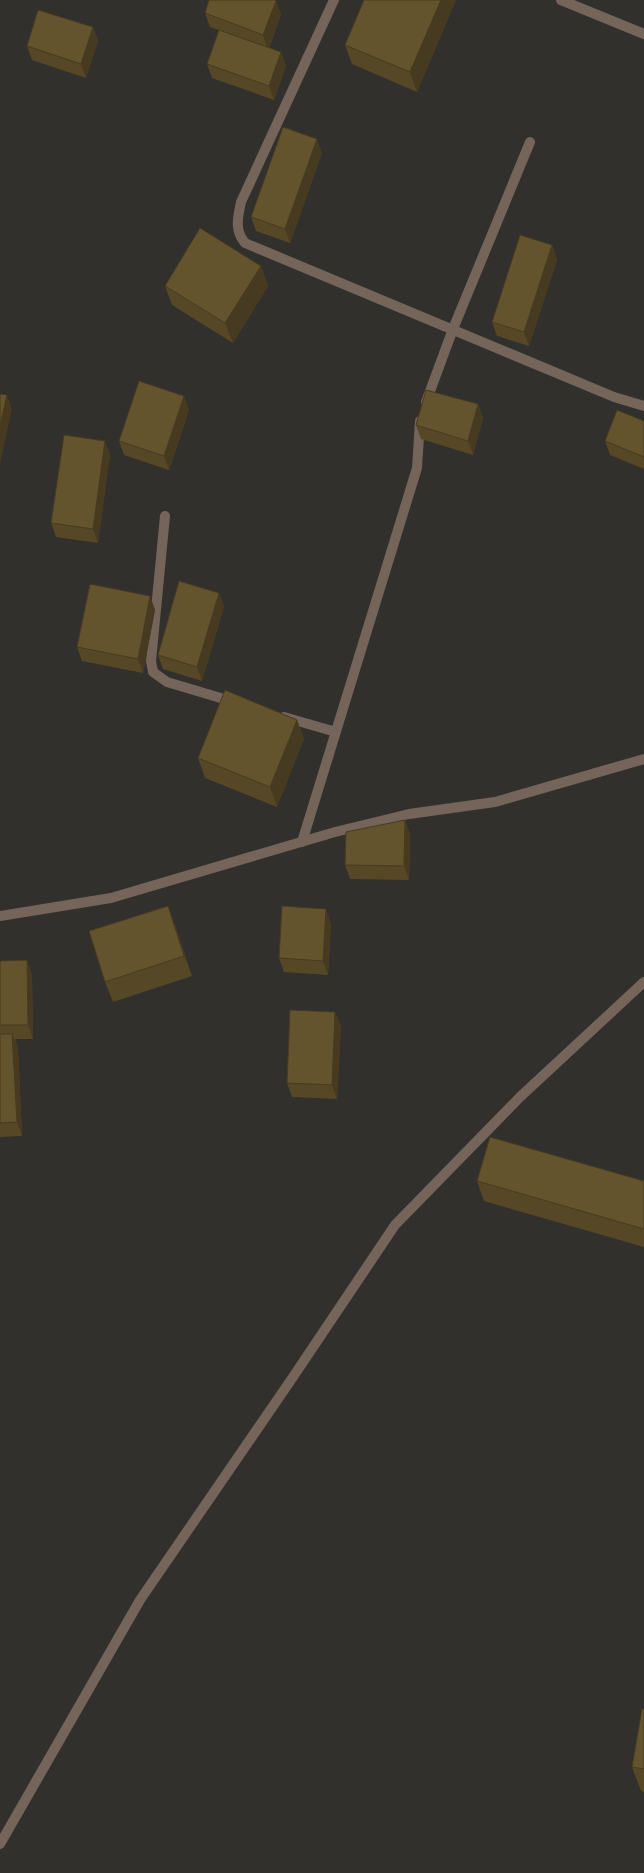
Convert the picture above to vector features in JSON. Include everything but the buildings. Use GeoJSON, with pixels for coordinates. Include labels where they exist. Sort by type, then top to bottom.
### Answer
{"type":"FeatureCollection","features":[{"type":"Feature","properties":{"kind":"street"},"geometry":{"type":"LineString","coordinates":[[334,0],[241,202],[237,221],[237,230],[240,237],[245,243],[614,396],[644,406]]}},
{"type":"Feature","properties":{"kind":"street"},"geometry":{"type":"LineString","coordinates":[[561,0],[644,34]]}},
{"type":"Feature","properties":{"kind":"street"},"geometry":{"type":"LineString","coordinates":[[302,842],[417,468],[421,416],[453,329],[530,142]]}},
{"type":"Feature","properties":{"kind":"street"},"geometry":{"type":"LineString","coordinates":[[165,516],[151,661],[153,672],[167,682],[240,704]]}},
{"type":"Feature","properties":{"kind":"street"},"geometry":{"type":"LineString","coordinates":[[277,715],[336,732]]}},
{"type":"Feature","properties":{"kind":"street"},"geometry":{"type":"LineString","coordinates":[[0,916],[111,898],[302,842],[409,814],[494,802],[644,758]]}},
{"type":"Feature","properties":{"kind":"street"},"geometry":{"type":"LineString","coordinates":[[0,1844],[140,1600],[395,1225],[520,1098],[644,982]]}}]}
